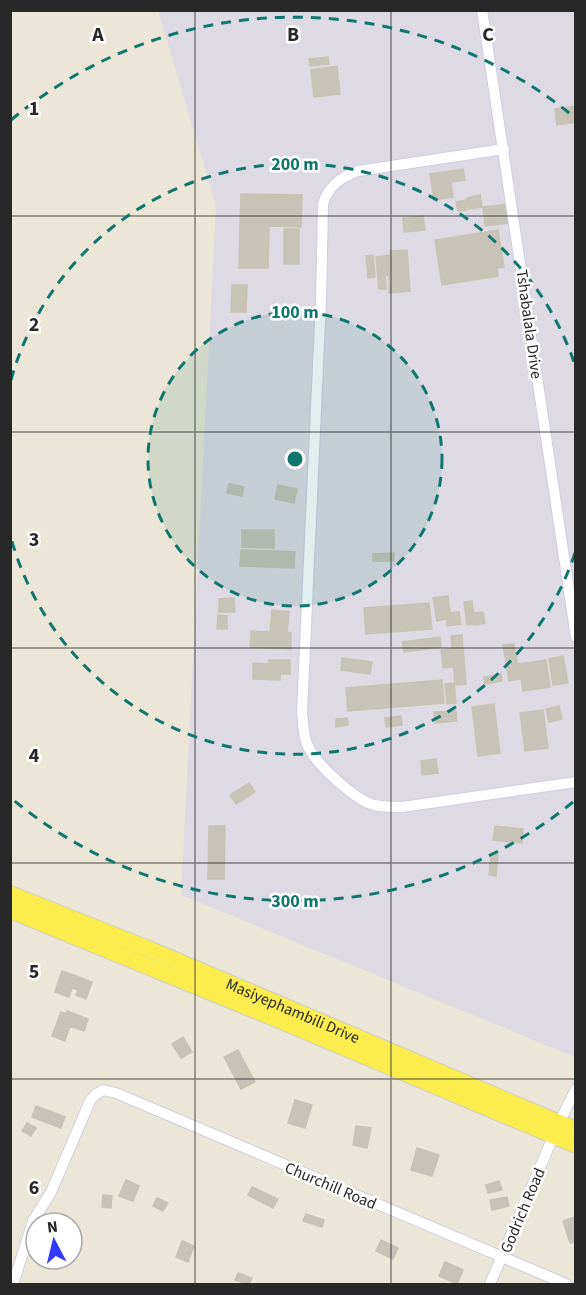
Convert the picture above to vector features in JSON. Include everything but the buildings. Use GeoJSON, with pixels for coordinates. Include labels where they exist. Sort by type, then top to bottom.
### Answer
{"type":"FeatureCollection","features":[{"type":"Feature","properties":{"kind":"main road","name":"Masiyephambili Drive"},"geometry":{"type":"LineString","coordinates":[[10,894],[151,950],[556,1130],[576,1145]]}},
{"type":"Feature","properties":{"kind":"main road","name":"Masiyephambili Drive"},"geometry":{"type":"LineString","coordinates":[[10,910],[556,1130],[576,1130]]}},
{"type":"Feature","properties":{"kind":"street","name":"Tshabalala Drive"},"geometry":{"type":"LineString","coordinates":[[482,10],[576,637]]}},
{"type":"Feature","properties":{"kind":"street"},"geometry":{"type":"LineString","coordinates":[[504,149],[358,171],[336,182],[326,195],[323,204],[303,723],[307,745],[314,757],[358,798],[374,805],[402,807],[576,782]]}},
{"type":"Feature","properties":{"kind":"street"},"geometry":{"type":"LineString","coordinates":[[556,1130],[576,1089]]}},
{"type":"Feature","properties":{"kind":"street","name":"Churchill Road"},"geometry":{"type":"LineString","coordinates":[[16,1282],[33,1221],[51,1192],[90,1101],[103,1090],[116,1093],[566,1284]]}},
{"type":"Feature","properties":{"kind":"street","name":"Godrich Road"},"geometry":{"type":"LineString","coordinates":[[490,1284],[556,1130]]}},
{"type":"Feature","properties":{"kind":"shaded area"},"geometry":{"type":"Polygon","coordinates":[[[158,11],[575,11],[575,1057],[181,895],[216,206],[158,11]]]}}]}
